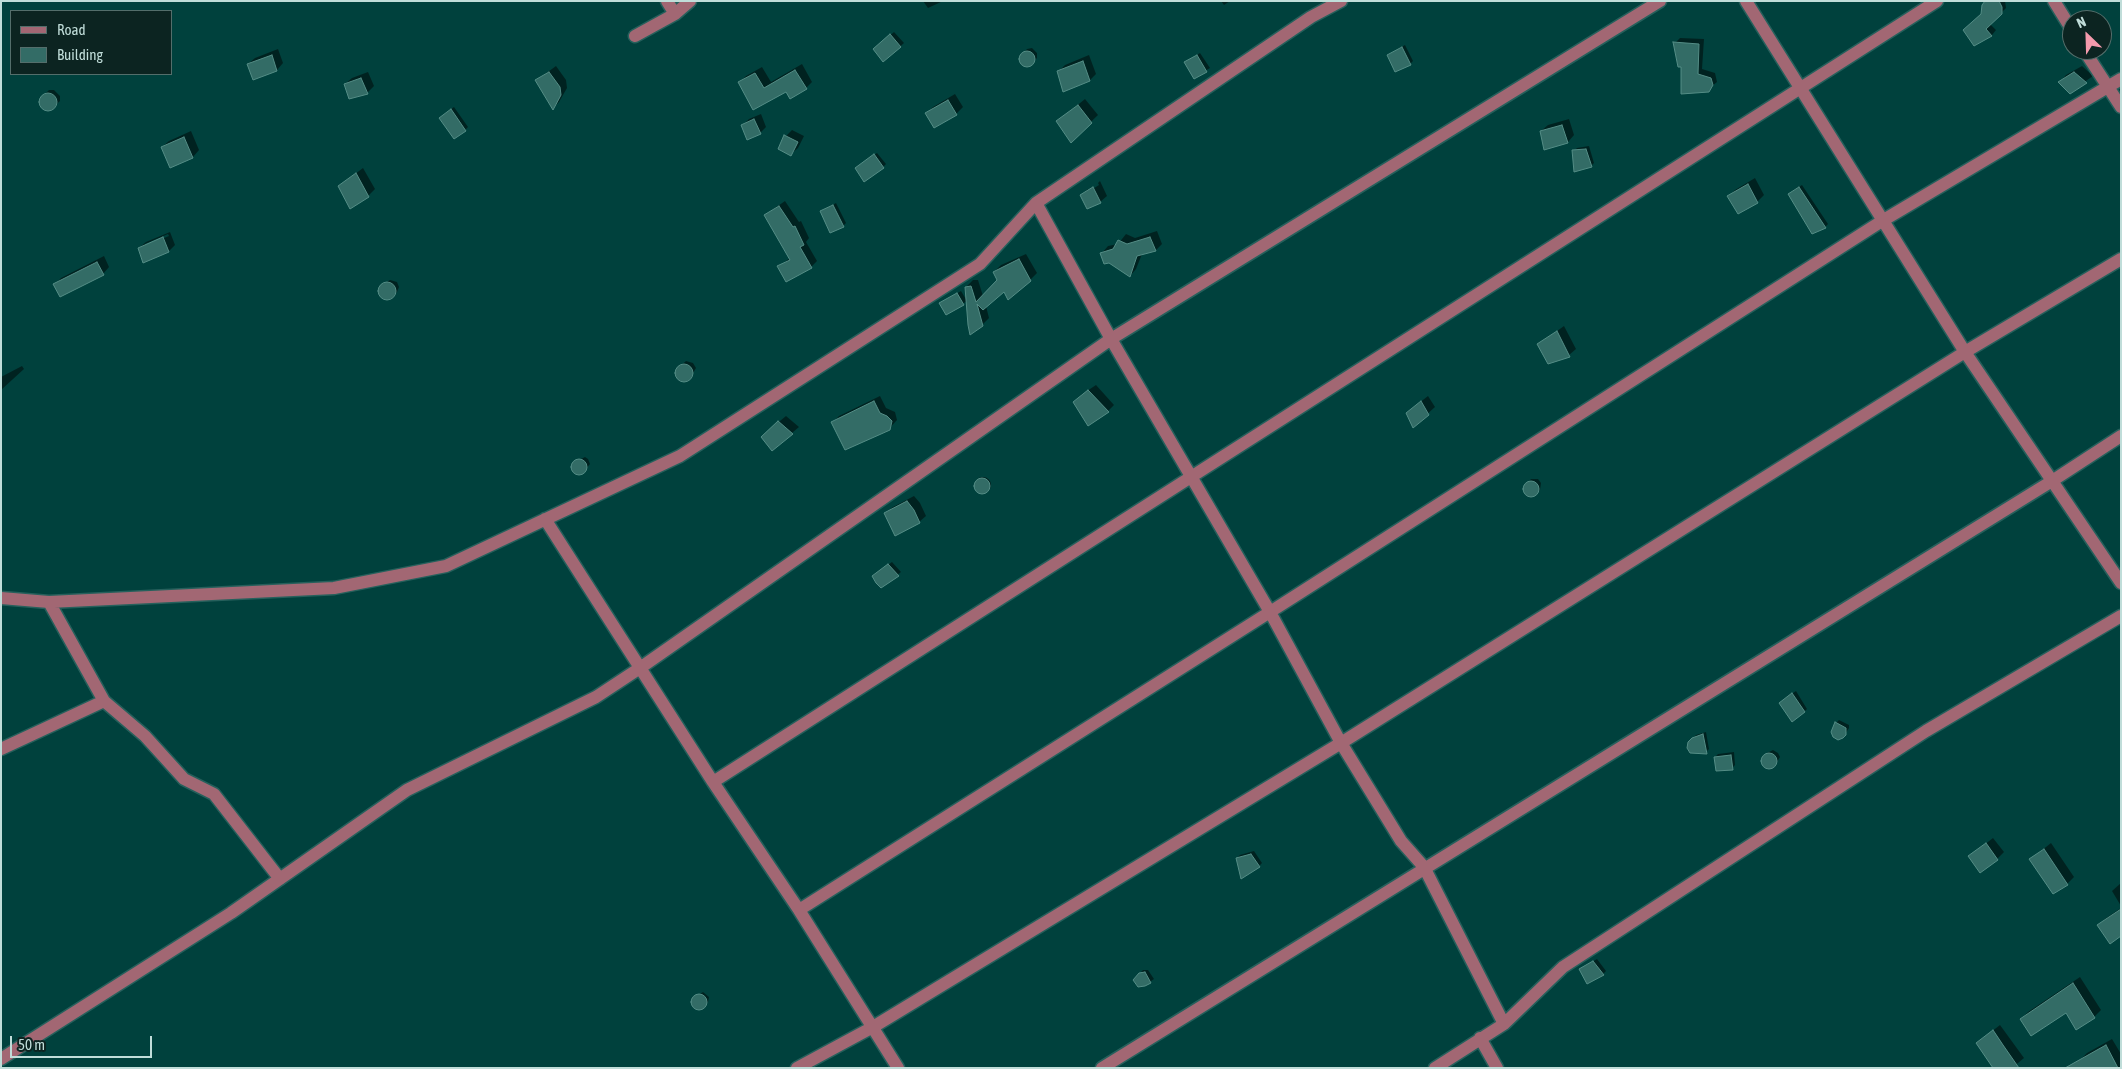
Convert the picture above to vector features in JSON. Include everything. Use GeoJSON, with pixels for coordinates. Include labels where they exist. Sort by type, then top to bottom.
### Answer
{"type":"FeatureCollection","features":[{"type":"Feature","properties":{"kind":"street"},"geometry":{"type":"LineString","coordinates":[[667,1],[675,14]]}},
{"type":"Feature","properties":{"kind":"street"},"geometry":{"type":"LineString","coordinates":[[635,36],[675,14],[690,1]]}},
{"type":"Feature","properties":{"kind":"street"},"geometry":{"type":"LineString","coordinates":[[1,598],[49,602],[334,588],[446,566],[680,456],[980,264],[1036,203],[1311,17],[1341,1]]}},
{"type":"Feature","properties":{"kind":"street"},"geometry":{"type":"LineString","coordinates":[[1,1059],[231,912],[407,790],[596,697],[1111,339],[1660,1]]}},
{"type":"Feature","properties":{"kind":"street"},"geometry":{"type":"LineString","coordinates":[[1746,1],[1965,352],[2121,583]]}},
{"type":"Feature","properties":{"kind":"street"},"geometry":{"type":"LineString","coordinates":[[713,782],[1801,90],[1937,1]]}},
{"type":"Feature","properties":{"kind":"street"},"geometry":{"type":"LineString","coordinates":[[2054,1],[2062,14]]}},
{"type":"Feature","properties":{"kind":"street"},"geometry":{"type":"LineString","coordinates":[[2090,60],[2121,107]]}},
{"type":"Feature","properties":{"kind":"street"},"geometry":{"type":"LineString","coordinates":[[799,910],[1270,612],[1882,220],[2121,79]]}},
{"type":"Feature","properties":{"kind":"street"},"geometry":{"type":"LineString","coordinates":[[1036,203],[1111,339],[1270,612],[1341,743],[1401,841],[1424,867],[1504,1024]]}},
{"type":"Feature","properties":{"kind":"street"},"geometry":{"type":"LineString","coordinates":[[797,1068],[873,1027],[1341,743],[1965,352],[2121,259]]}},
{"type":"Feature","properties":{"kind":"street"},"geometry":{"type":"LineString","coordinates":[[1102,1068],[1424,867],[2052,481],[2121,436]]}},
{"type":"Feature","properties":{"kind":"street"},"geometry":{"type":"LineString","coordinates":[[545,520],[713,782],[799,910],[898,1068]]}},
{"type":"Feature","properties":{"kind":"street"},"geometry":{"type":"LineString","coordinates":[[49,602],[104,701],[145,736],[184,779],[214,794],[280,879]]}},
{"type":"Feature","properties":{"kind":"street"},"geometry":{"type":"LineString","coordinates":[[1436,1068],[1504,1024],[1563,968],[1926,731],[2121,616]]}},
{"type":"Feature","properties":{"kind":"street"},"geometry":{"type":"LineString","coordinates":[[1,749],[104,701]]}},
{"type":"Feature","properties":{"kind":"street"},"geometry":{"type":"LineString","coordinates":[[1480,1038],[1498,1068]]}},
{"type":"Feature","properties":{"kind":"building"},"geometry":{"type":"Polygon","coordinates":[[[1985,1],[1999,1],[2002,7],[2002,14],[1986,29],[1992,36],[1974,46],[1963,30],[1981,14],[1982,5],[1985,1]]]}},
{"type":"Feature","properties":{"kind":"building"},"geometry":{"type":"Polygon","coordinates":[[[890,34],[901,47],[883,62],[873,49],[890,34]]]}},
{"type":"Feature","properties":{"kind":"building"},"geometry":{"type":"Polygon","coordinates":[[[1673,42],[1699,44],[1698,74],[1711,78],[1713,85],[1709,92],[1681,94],[1681,67],[1678,67],[1673,42]]]}},
{"type":"Feature","properties":{"kind":"building"},"geometry":{"type":"Polygon","coordinates":[[[1402,47],[1411,65],[1395,72],[1387,55],[1402,47]]]}},
{"type":"Feature","properties":{"kind":"building"},"geometry":{"type":"Polygon","coordinates":[[[1024,51],[1030,51],[1035,56],[1033,65],[1024,67],[1019,62],[1019,56],[1024,51]]]}},
{"type":"Feature","properties":{"kind":"building"},"geometry":{"type":"Polygon","coordinates":[[[272,55],[277,71],[253,80],[247,64],[272,55]]]}},
{"type":"Feature","properties":{"kind":"building"},"geometry":{"type":"Polygon","coordinates":[[[1197,55],[1207,72],[1194,79],[1184,62],[1197,55]]]}},
{"type":"Feature","properties":{"kind":"building"},"geometry":{"type":"Polygon","coordinates":[[[1083,61],[1090,81],[1063,92],[1057,71],[1083,61]]]}},
{"type":"Feature","properties":{"kind":"building"},"geometry":{"type":"Polygon","coordinates":[[[795,70],[807,89],[790,99],[786,92],[753,110],[738,82],[755,73],[764,88],[795,70]]]}},
{"type":"Feature","properties":{"kind":"building"},"geometry":{"type":"Polygon","coordinates":[[[549,72],[560,87],[561,95],[553,110],[535,80],[549,72]]]}},
{"type":"Feature","properties":{"kind":"building"},"geometry":{"type":"Polygon","coordinates":[[[2074,72],[2087,83],[2070,94],[2058,82],[2074,72]]]}},
{"type":"Feature","properties":{"kind":"building"},"geometry":{"type":"Polygon","coordinates":[[[361,78],[368,94],[349,99],[344,84],[361,78]]]}},
{"type":"Feature","properties":{"kind":"building"},"geometry":{"type":"Polygon","coordinates":[[[44,93],[52,93],[57,98],[55,109],[44,111],[39,106],[39,98],[44,93]]]}},
{"type":"Feature","properties":{"kind":"building"},"geometry":{"type":"Polygon","coordinates":[[[948,100],[957,115],[934,128],[925,113],[948,100]]]}},
{"type":"Feature","properties":{"kind":"building"},"geometry":{"type":"Polygon","coordinates":[[[1078,105],[1092,123],[1071,143],[1056,121],[1078,105]]]}},
{"type":"Feature","properties":{"kind":"building"},"geometry":{"type":"Polygon","coordinates":[[[451,109],[466,131],[454,139],[439,118],[451,109]]]}},
{"type":"Feature","properties":{"kind":"building"},"geometry":{"type":"Polygon","coordinates":[[[754,119],[761,134],[747,140],[741,125],[754,119]]]}},
{"type":"Feature","properties":{"kind":"building"},"geometry":{"type":"Polygon","coordinates":[[[1562,125],[1568,143],[1544,150],[1540,131],[1562,125]]]}},
{"type":"Feature","properties":{"kind":"building"},"geometry":{"type":"Polygon","coordinates":[[[784,135],[798,142],[791,156],[778,149],[784,135]]]}},
{"type":"Feature","properties":{"kind":"building"},"geometry":{"type":"Polygon","coordinates":[[[184,137],[193,158],[170,168],[161,147],[184,137]]]}},
{"type":"Feature","properties":{"kind":"building"},"geometry":{"type":"Polygon","coordinates":[[[1586,149],[1592,167],[1574,172],[1572,150],[1586,149]]]}},
{"type":"Feature","properties":{"kind":"building"},"geometry":{"type":"Polygon","coordinates":[[[874,154],[884,168],[864,182],[855,168],[874,154]]]}},
{"type":"Feature","properties":{"kind":"building"},"geometry":{"type":"Polygon","coordinates":[[[356,173],[369,197],[350,209],[338,186],[356,173]]]}},
{"type":"Feature","properties":{"kind":"building"},"geometry":{"type":"Polygon","coordinates":[[[1748,184],[1758,203],[1738,214],[1727,196],[1748,184]]]}},
{"type":"Feature","properties":{"kind":"building"},"geometry":{"type":"Polygon","coordinates":[[[1093,187],[1101,203],[1087,209],[1080,195],[1093,187]]]}},
{"type":"Feature","properties":{"kind":"building"},"geometry":{"type":"Polygon","coordinates":[[[1799,187],[1826,228],[1812,234],[1788,194],[1799,187]]]}},
{"type":"Feature","properties":{"kind":"building"},"geometry":{"type":"Polygon","coordinates":[[[833,205],[844,227],[830,233],[820,211],[833,205]]]}},
{"type":"Feature","properties":{"kind":"building"},"geometry":{"type":"Polygon","coordinates":[[[779,206],[793,227],[795,226],[804,245],[800,247],[812,268],[786,282],[777,266],[790,260],[764,215],[779,206]]]}},
{"type":"Feature","properties":{"kind":"building"},"geometry":{"type":"Polygon","coordinates":[[[163,237],[169,252],[143,263],[138,248],[163,237]]]}},
{"type":"Feature","properties":{"kind":"building"},"geometry":{"type":"Polygon","coordinates":[[[1150,237],[1156,251],[1137,256],[1130,277],[1109,263],[1104,264],[1100,253],[1113,249],[1118,240],[1127,244],[1150,237]]]}},
{"type":"Feature","properties":{"kind":"building"},"geometry":{"type":"Polygon","coordinates":[[[1019,259],[1031,281],[1008,300],[1004,292],[983,310],[977,304],[983,326],[970,335],[965,287],[971,286],[976,302],[997,280],[993,272],[1019,259]]]}},
{"type":"Feature","properties":{"kind":"building"},"geometry":{"type":"Polygon","coordinates":[[[97,262],[104,275],[60,297],[53,284],[97,262]]]}},
{"type":"Feature","properties":{"kind":"building"},"geometry":{"type":"Polygon","coordinates":[[[387,282],[393,285],[396,291],[393,297],[387,300],[381,297],[378,291],[381,285],[387,282]]]}},
{"type":"Feature","properties":{"kind":"building"},"geometry":{"type":"Polygon","coordinates":[[[957,293],[964,305],[946,315],[939,303],[957,293]]]}},
{"type":"Feature","properties":{"kind":"building"},"geometry":{"type":"Polygon","coordinates":[[[1557,331],[1570,357],[1548,364],[1537,344],[1557,331]]]}},
{"type":"Feature","properties":{"kind":"building"},"geometry":{"type":"Polygon","coordinates":[[[680,364],[688,364],[693,369],[691,380],[680,382],[675,377],[675,369],[680,364]]]}},
{"type":"Feature","properties":{"kind":"building"},"geometry":{"type":"Polygon","coordinates":[[[1088,390],[1109,412],[1088,426],[1073,402],[1088,390]]]}},
{"type":"Feature","properties":{"kind":"building"},"geometry":{"type":"Polygon","coordinates":[[[874,401],[880,413],[892,421],[890,430],[845,450],[831,422],[874,401]]]}},
{"type":"Feature","properties":{"kind":"building"},"geometry":{"type":"Polygon","coordinates":[[[1421,401],[1429,415],[1413,428],[1406,413],[1421,401]]]}},
{"type":"Feature","properties":{"kind":"building"},"geometry":{"type":"Polygon","coordinates":[[[778,421],[793,434],[772,451],[761,437],[778,421]]]}},
{"type":"Feature","properties":{"kind":"building"},"geometry":{"type":"Polygon","coordinates":[[[579,459],[585,461],[587,467],[585,473],[579,475],[573,473],[571,467],[573,461],[579,459]]]}},
{"type":"Feature","properties":{"kind":"building"},"geometry":{"type":"Polygon","coordinates":[[[982,478],[988,480],[990,486],[988,492],[982,494],[976,492],[974,486],[976,480],[982,478]]]}},
{"type":"Feature","properties":{"kind":"building"},"geometry":{"type":"Polygon","coordinates":[[[1528,481],[1534,481],[1539,486],[1537,495],[1528,497],[1523,492],[1523,486],[1528,481]]]}},
{"type":"Feature","properties":{"kind":"building"},"geometry":{"type":"Polygon","coordinates":[[[907,501],[920,523],[895,536],[884,513],[907,501]]]}},
{"type":"Feature","properties":{"kind":"building"},"geometry":{"type":"Polygon","coordinates":[[[888,564],[899,576],[881,588],[872,576],[888,564]]]}},
{"type":"Feature","properties":{"kind":"building"},"geometry":{"type":"Polygon","coordinates":[[[1792,693],[1805,712],[1792,722],[1779,703],[1792,693]]]}},
{"type":"Feature","properties":{"kind":"building"},"geometry":{"type":"Polygon","coordinates":[[[1835,722],[1846,728],[1846,735],[1838,740],[1833,737],[1831,732],[1835,722]]]}},
{"type":"Feature","properties":{"kind":"building"},"geometry":{"type":"Polygon","coordinates":[[[1703,734],[1707,754],[1690,753],[1687,748],[1688,742],[1692,738],[1703,734]]]}},
{"type":"Feature","properties":{"kind":"building"},"geometry":{"type":"Polygon","coordinates":[[[1766,753],[1772,753],[1777,758],[1775,767],[1766,769],[1761,764],[1761,758],[1766,753]]]}},
{"type":"Feature","properties":{"kind":"building"},"geometry":{"type":"Polygon","coordinates":[[[1731,755],[1733,770],[1716,771],[1714,757],[1731,755]]]}},
{"type":"Feature","properties":{"kind":"building"},"geometry":{"type":"Polygon","coordinates":[[[1986,843],[1998,860],[1980,873],[1968,856],[1986,843]]]}},
{"type":"Feature","properties":{"kind":"building"},"geometry":{"type":"Polygon","coordinates":[[[2044,849],[2068,885],[2053,894],[2029,859],[2044,849]]]}},
{"type":"Feature","properties":{"kind":"building"},"geometry":{"type":"Polygon","coordinates":[[[1251,854],[1260,867],[1241,879],[1236,858],[1251,854]]]}},
{"type":"Feature","properties":{"kind":"building"},"geometry":{"type":"Polygon","coordinates":[[[2121,909],[2121,936],[2110,944],[2097,925],[2121,909]]]}},
{"type":"Feature","properties":{"kind":"building"},"geometry":{"type":"Polygon","coordinates":[[[1593,961],[1604,975],[1587,984],[1579,969],[1593,961]]]}},
{"type":"Feature","properties":{"kind":"building"},"geometry":{"type":"Polygon","coordinates":[[[1145,972],[1151,983],[1138,987],[1133,980],[1139,973],[1145,972]]]}},
{"type":"Feature","properties":{"kind":"building"},"geometry":{"type":"Polygon","coordinates":[[[2073,983],[2095,1018],[2076,1030],[2066,1013],[2031,1036],[2020,1019],[2073,983]]]}},
{"type":"Feature","properties":{"kind":"building"},"geometry":{"type":"Polygon","coordinates":[[[699,994],[707,1002],[699,1010],[691,1002],[699,994]]]}},
{"type":"Feature","properties":{"kind":"building"},"geometry":{"type":"Polygon","coordinates":[[[1993,1030],[2019,1068],[1993,1068],[1976,1043],[1993,1030]]]}},
{"type":"Feature","properties":{"kind":"building"},"geometry":{"type":"Polygon","coordinates":[[[2106,1045],[2118,1068],[2065,1068],[2097,1050],[2106,1045]]]}}]}
